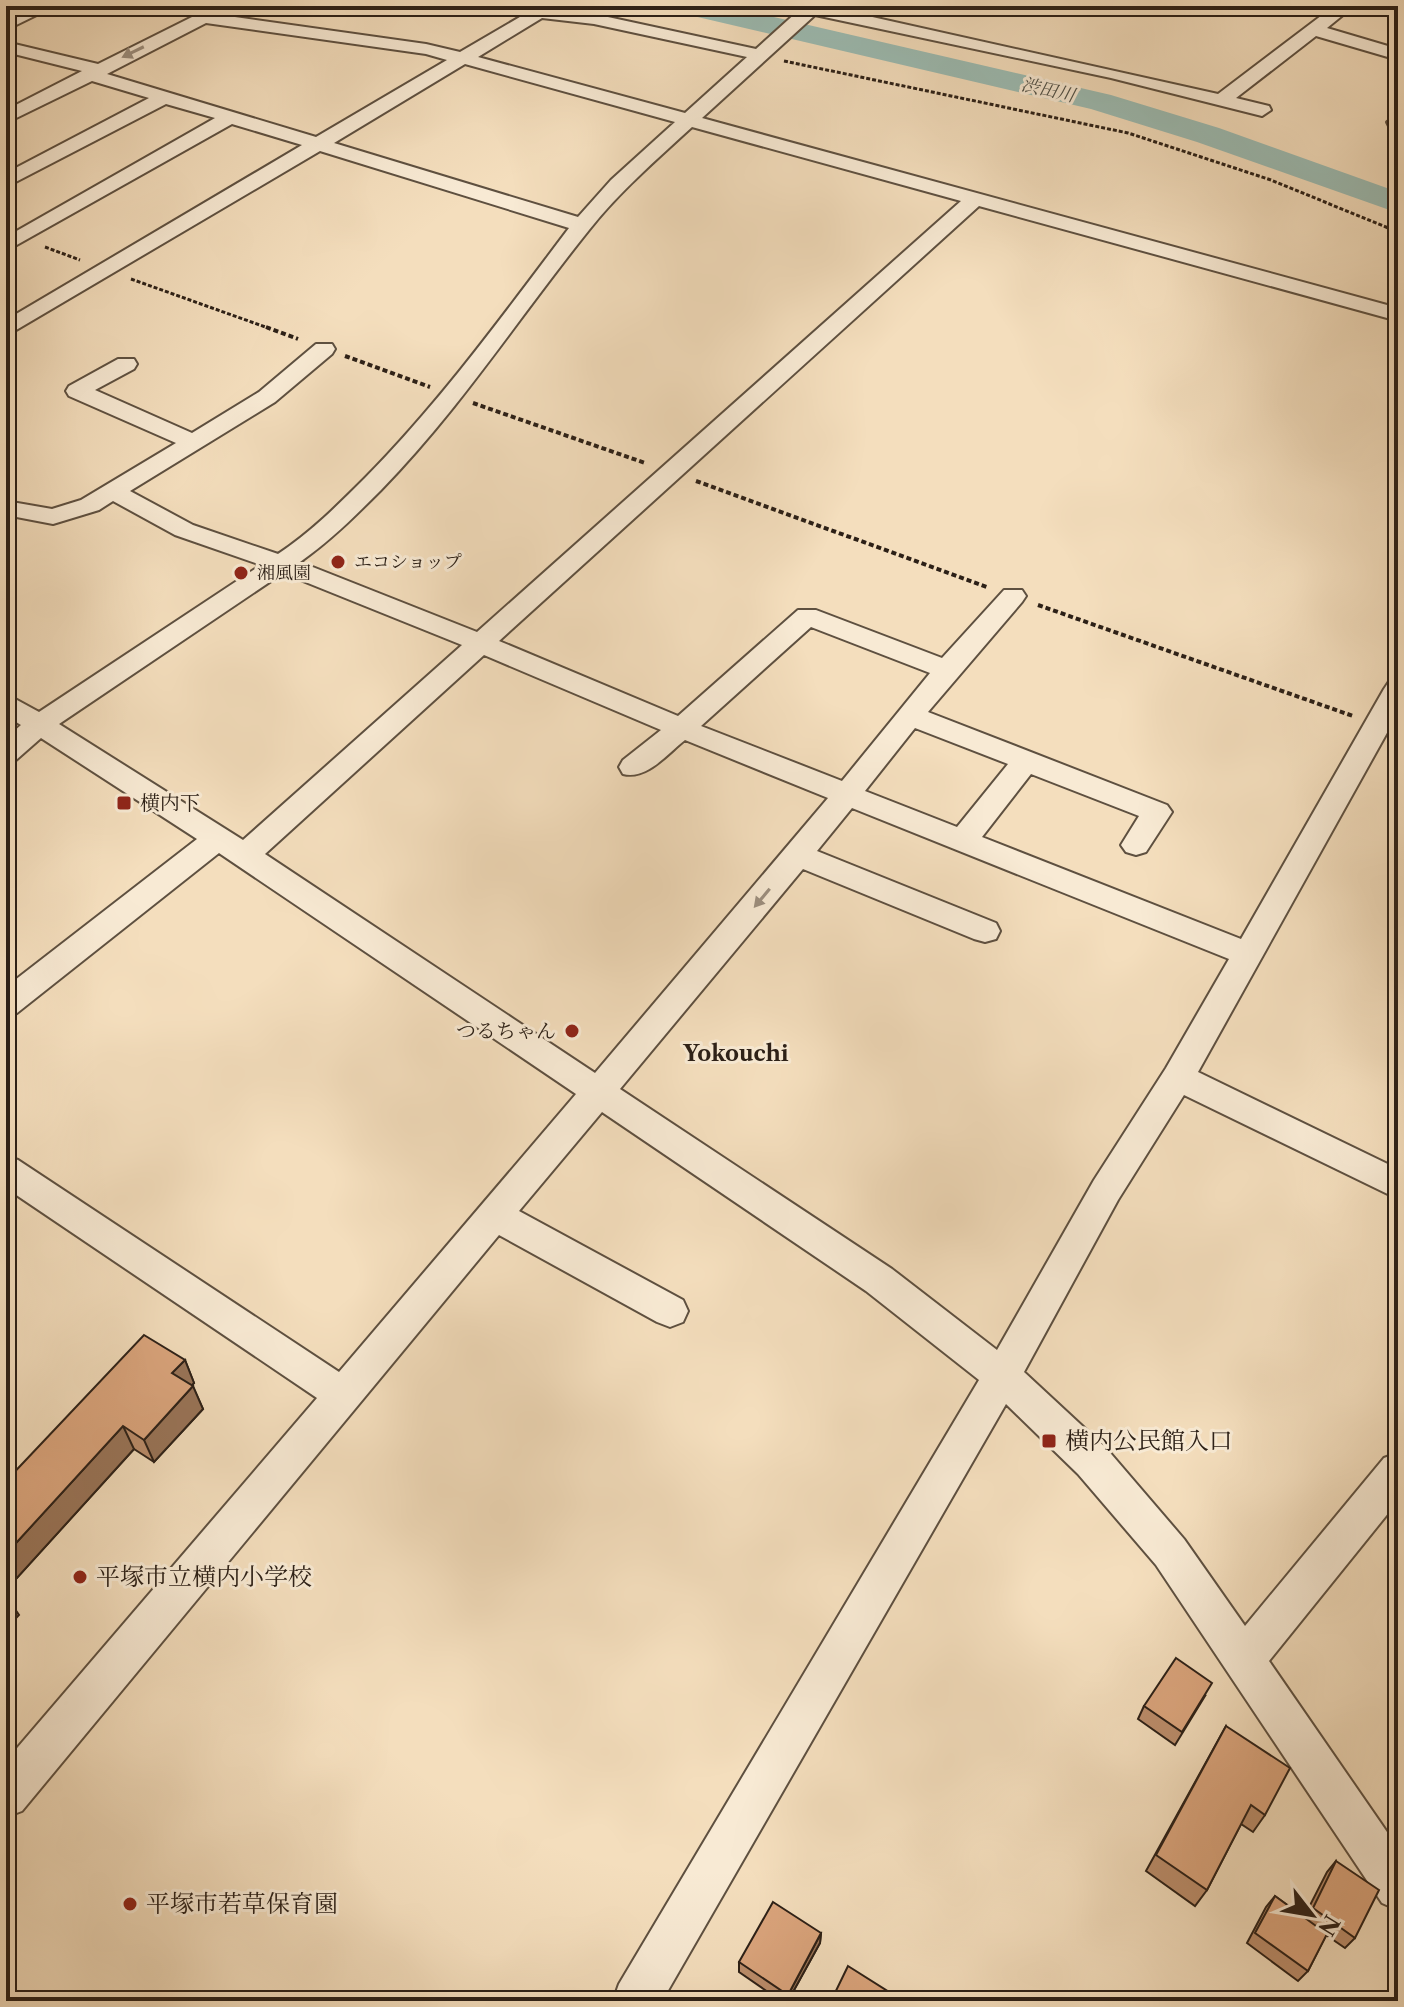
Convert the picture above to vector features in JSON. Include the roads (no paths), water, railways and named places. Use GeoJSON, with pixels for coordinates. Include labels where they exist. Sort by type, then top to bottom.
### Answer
{"type":"FeatureCollection","features":[{"type":"Feature","properties":{"kind":"street"},"geometry":{"type":"LineString","coordinates":[[6,25],[46,6]]}},
{"type":"Feature","properties":{"kind":"street"},"geometry":{"type":"LineString","coordinates":[[171,6],[426,49],[1398,315]]}},
{"type":"Feature","properties":{"kind":"street"},"geometry":{"type":"LineString","coordinates":[[515,6],[761,54]]}},
{"type":"Feature","properties":{"kind":"street"},"geometry":{"type":"LineString","coordinates":[[1223,99],[1345,6]]}},
{"type":"Feature","properties":{"kind":"street"},"geometry":{"type":"LineString","coordinates":[[6,753],[40,724],[320,537],[351,508],[453,396],[582,225],[618,184],[808,8],[1262,110]]}},
{"type":"Feature","properties":{"kind":"street"},"geometry":{"type":"LineString","coordinates":[[6,117],[215,12]]}},
{"type":"Feature","properties":{"kind":"street"},"geometry":{"type":"LineString","coordinates":[[6,329],[539,13]]}},
{"type":"Feature","properties":{"kind":"street"},"geometry":{"type":"LineString","coordinates":[[1314,30],[1398,55]]}},
{"type":"Feature","properties":{"kind":"street"},"geometry":{"type":"LineString","coordinates":[[6,47],[582,225]]}},
{"type":"Feature","properties":{"kind":"street"},"geometry":{"type":"LineString","coordinates":[[6,181],[165,97]]}},
{"type":"Feature","properties":{"kind":"street"},"geometry":{"type":"LineString","coordinates":[[12,241],[231,117]]}},
{"type":"Feature","properties":{"kind":"street"},"geometry":{"type":"LineString","coordinates":[[6,1004],[231,846],[480,643],[975,199]]}},
{"type":"Feature","properties":{"kind":"street"},"geometry":{"type":"LineString","coordinates":[[6,508],[53,517],[90,505],[267,397],[324,349]]}},
{"type":"Feature","properties":{"kind":"street"},"geometry":{"type":"LineString","coordinates":[[126,364],[77,391],[194,442]]}},
{"type":"Feature","properties":{"kind":"street"},"geometry":{"type":"LineString","coordinates":[[114,492],[184,530],[282,564],[1247,954]]}},
{"type":"Feature","properties":{"kind":"street"},"geometry":{"type":"LineString","coordinates":[[6,1795],[798,855],[947,670],[1013,596]]}},
{"type":"Feature","properties":{"kind":"street"},"geometry":{"type":"LineString","coordinates":[[633,767],[682,728],[807,616],[947,670]]}},
{"type":"Feature","properties":{"kind":"street"},"geometry":{"type":"LineString","coordinates":[[636,2001],[1002,1376],[1106,1190],[1178,1077],[1398,689]]}},
{"type":"Feature","properties":{"kind":"street"},"geometry":{"type":"LineString","coordinates":[[6,703],[231,846],[879,1280],[1002,1376],[1092,1461],[1160,1540],[1398,1887]]}},
{"type":"Feature","properties":{"kind":"street"},"geometry":{"type":"LineString","coordinates":[[911,716],[1157,812],[1136,845]]}},
{"type":"Feature","properties":{"kind":"street"},"geometry":{"type":"LineString","coordinates":[[962,841],[1026,761]]}},
{"type":"Feature","properties":{"kind":"street"},"geometry":{"type":"LineString","coordinates":[[798,855],[985,931]]}},
{"type":"Feature","properties":{"kind":"street"},"geometry":{"type":"LineString","coordinates":[[1178,1077],[1398,1185]]}},
{"type":"Feature","properties":{"kind":"street"},"geometry":{"type":"LineString","coordinates":[[6,1170],[342,1394]]}},
{"type":"Feature","properties":{"kind":"street"},"geometry":{"type":"LineString","coordinates":[[494,1215],[670,1311]]}},
{"type":"Feature","properties":{"kind":"street"},"geometry":{"type":"LineString","coordinates":[[1243,1660],[1398,1471]]}},
{"type":"Feature","properties":{"kind":"waterway","name":"渋田川"},"geometry":{"type":"LineString","coordinates":[[689,6],[1100,102],[1208,135],[1398,203]]}},
{"type":"Feature","properties":{"kind":"place","name":"エコショップ"},"geometry":{"type":"Point","coordinates":[338,562]}},
{"type":"Feature","properties":{"kind":"place","name":"湘風園"},"geometry":{"type":"Point","coordinates":[241,573]}},
{"type":"Feature","properties":{"kind":"place","name":"横内下"},"geometry":{"type":"Point","coordinates":[124,803]}},
{"type":"Feature","properties":{"kind":"place","name":"つるちゃん"},"geometry":{"type":"Point","coordinates":[572,1031]}},
{"type":"Feature","properties":{"kind":"place","name":"横内公民館入口"},"geometry":{"type":"Point","coordinates":[1049,1441]}},
{"type":"Feature","properties":{"kind":"place","name":"平塚市立横内小学校"},"geometry":{"type":"Point","coordinates":[80,1577]}},
{"type":"Feature","properties":{"kind":"place","name":"平塚市若草保育園"},"geometry":{"type":"Point","coordinates":[130,1904]}},
{"type":"Feature","properties":{"kind":"district","name":"Yokouchi"},"geometry":{"type":"Point","coordinates":[736,1053]}}]}
